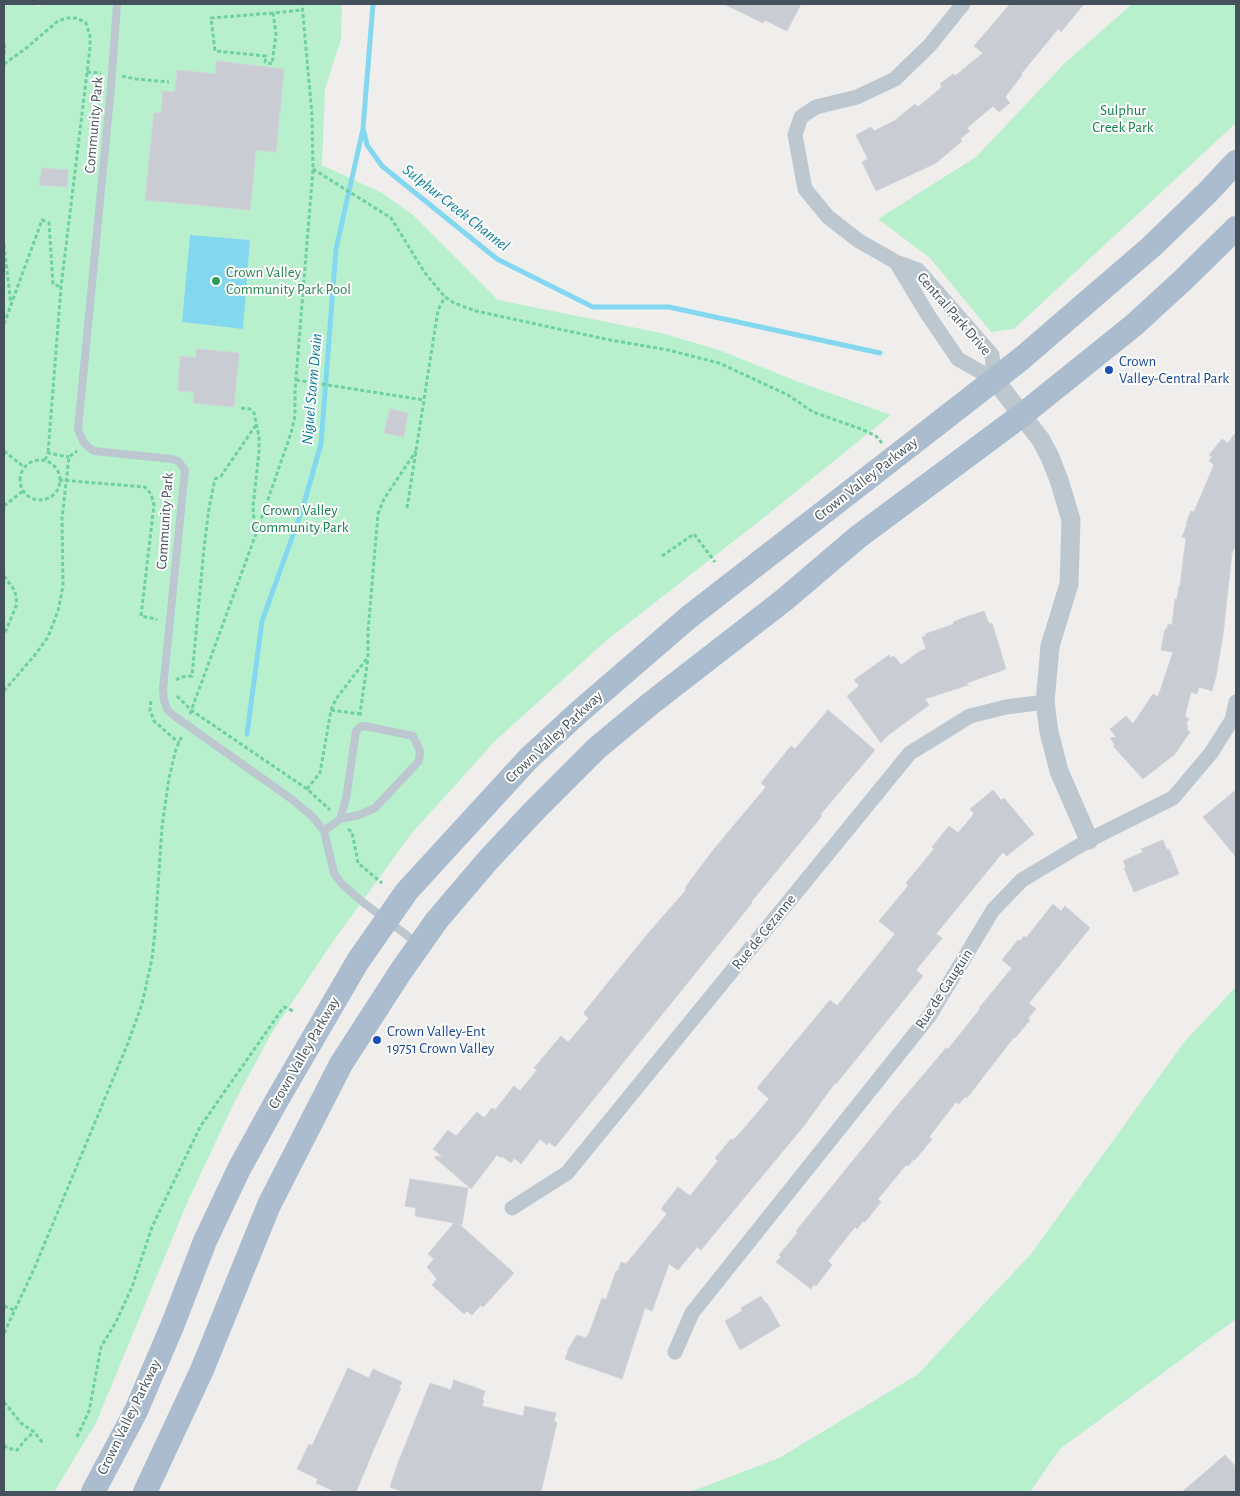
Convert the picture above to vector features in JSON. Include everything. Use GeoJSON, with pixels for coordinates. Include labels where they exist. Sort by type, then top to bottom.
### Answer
{"type":"FeatureCollection","features":[{"type":"Feature","properties":{"kind":"main road","name":"Crown Valley Parkway"},"geometry":{"type":"LineString","coordinates":[[93,1492],[136,1412],[205,1241],[240,1169],[277,1100],[353,969],[408,891],[529,758],[572,719],[689,617],[995,380],[1150,246],[1208,192],[1236,162]]}},
{"type":"Feature","properties":{"kind":"main road"},"geometry":{"type":"LineString","coordinates":[[145,1492],[202,1370],[269,1205],[298,1144],[341,1064],[437,920],[489,859],[597,748],[650,704],[784,600],[858,537],[1022,415],[1134,324],[1182,281],[1236,228]]}},
{"type":"Feature","properties":{"kind":"street","name":"Central Park Drive"},"geometry":{"type":"LineString","coordinates":[[963,4],[930,46],[895,78],[858,97],[816,107],[800,118],[795,136],[805,189],[828,217],[859,241],[896,262],[918,270],[992,355],[995,380]]}},
{"type":"Feature","properties":{"kind":"street","name":"Central Park Drive"},"geometry":{"type":"LineString","coordinates":[[896,262],[928,315],[958,359],[995,380],[1041,440],[1050,457],[1071,520],[1069,584],[1050,646],[1045,702],[1049,732],[1060,771],[1089,840]]}},
{"type":"Feature","properties":{"kind":"street","name":"Rue de Cezanne"},"geometry":{"type":"LineString","coordinates":[[512,1208],[567,1173],[910,753],[970,716],[1006,707],[1045,702]]}},
{"type":"Feature","properties":{"kind":"street","name":"Rue de Gauguin"},"geometry":{"type":"LineString","coordinates":[[675,1352],[692,1313],[930,1015],[993,910],[1022,880],[1089,840],[1173,798],[1210,753],[1232,720],[1236,702]]}},
{"type":"Feature","properties":{"kind":"lane","name":"Community Park"},"geometry":{"type":"LineString","coordinates":[[117,4],[78,428],[86,445],[94,451],[178,461],[185,470],[163,689],[164,700],[167,709],[173,715],[290,798],[312,816],[324,831],[334,873],[341,883],[420,945]]}},
{"type":"Feature","properties":{"kind":"lane"},"geometry":{"type":"LineString","coordinates":[[324,831],[340,819],[359,815],[375,808],[419,761],[420,751],[413,736],[365,726],[360,727],[356,731],[346,799],[340,819]]}},
{"type":"Feature","properties":{"kind":"path"},"geometry":{"type":"LineString","coordinates":[[192,710],[257,531],[291,433],[295,416],[296,380],[313,169],[312,115],[302,4]]}},
{"type":"Feature","properties":{"kind":"path"},"geometry":{"type":"LineString","coordinates":[[273,13],[276,34],[272,64],[265,62],[266,56],[215,51],[211,18],[302,10]]}},
{"type":"Feature","properties":{"kind":"path"},"geometry":{"type":"LineString","coordinates":[[4,64],[58,21],[67,18],[77,18],[86,22],[90,36],[87,72],[62,288],[48,452],[45,460]]}},
{"type":"Feature","properties":{"kind":"path"},"geometry":{"type":"LineString","coordinates":[[4,44],[4,54]]}},
{"type":"Feature","properties":{"kind":"path"},"geometry":{"type":"LineString","coordinates":[[87,72],[169,82]]}},
{"type":"Feature","properties":{"kind":"path"},"geometry":{"type":"LineString","coordinates":[[313,169],[385,213],[395,223],[426,273],[445,297],[459,305],[476,311],[605,339],[668,350],[719,363],[753,377],[788,395],[813,412],[876,436],[894,457]]}},
{"type":"Feature","properties":{"kind":"path"},"geometry":{"type":"LineString","coordinates":[[4,321],[12,305],[42,220],[49,223],[53,284],[62,288]]}},
{"type":"Feature","properties":{"kind":"path"},"geometry":{"type":"LineString","coordinates":[[4,245],[12,305]]}},
{"type":"Feature","properties":{"kind":"path"},"geometry":{"type":"LineString","coordinates":[[407,508],[438,310],[445,297]]}},
{"type":"Feature","properties":{"kind":"path"},"geometry":{"type":"LineString","coordinates":[[296,380],[424,400]]}},
{"type":"Feature","properties":{"kind":"path"},"geometry":{"type":"LineString","coordinates":[[241,408],[250,409],[254,413],[260,451],[254,507],[254,523],[257,531]]}},
{"type":"Feature","properties":{"kind":"path"},"geometry":{"type":"LineString","coordinates":[[174,684],[181,677],[192,676],[205,540],[215,479],[221,476],[256,425]]}},
{"type":"Feature","properties":{"kind":"path"},"geometry":{"type":"LineString","coordinates":[[4,691],[48,637],[58,611],[63,586],[62,518],[69,457],[86,445]]}},
{"type":"Feature","properties":{"kind":"path"},"geometry":{"type":"LineString","coordinates":[[4,451],[24,467]]}},
{"type":"Feature","properties":{"kind":"path"},"geometry":{"type":"LineString","coordinates":[[360,714],[368,657],[368,631],[378,514],[384,499],[416,451]]}},
{"type":"Feature","properties":{"kind":"path"},"geometry":{"type":"LineString","coordinates":[[48,452],[69,457]]}},
{"type":"Feature","properties":{"kind":"path"},"geometry":{"type":"LineString","coordinates":[[33,460],[45,460],[54,465],[60,475],[59,486],[52,495],[42,500],[32,498],[23,491],[20,483],[20,475],[24,467],[33,460]]}},
{"type":"Feature","properties":{"kind":"path"},"geometry":{"type":"LineString","coordinates":[[59,480],[145,486],[151,494],[154,505],[141,616],[156,619],[158,622]]}},
{"type":"Feature","properties":{"kind":"path"},"geometry":{"type":"LineString","coordinates":[[4,506],[23,491]]}},
{"type":"Feature","properties":{"kind":"path"},"geometry":{"type":"LineString","coordinates":[[662,556],[694,534],[716,562]]}},
{"type":"Feature","properties":{"kind":"path"},"geometry":{"type":"LineString","coordinates":[[4,576],[15,591],[17,604],[6,626],[4,635]]}},
{"type":"Feature","properties":{"kind":"path"},"geometry":{"type":"LineString","coordinates":[[307,790],[320,773],[331,710],[336,699],[368,657]]}},
{"type":"Feature","properties":{"kind":"path"},"geometry":{"type":"LineString","coordinates":[[175,692],[179,699],[192,710],[307,790],[340,819],[352,832],[358,863],[382,883]]}},
{"type":"Feature","properties":{"kind":"path"},"geometry":{"type":"LineString","coordinates":[[4,1333],[34,1269],[128,1043],[142,1004],[152,960],[162,828],[169,778],[180,741],[154,721],[150,710],[151,700]]}},
{"type":"Feature","properties":{"kind":"path"},"geometry":{"type":"LineString","coordinates":[[331,710],[369,716]]}},
{"type":"Feature","properties":{"kind":"path"},"geometry":{"type":"LineString","coordinates":[[77,1437],[89,1412],[101,1347],[116,1322],[132,1287],[152,1227],[200,1127],[283,1008],[285,1007],[295,1012]]}},
{"type":"Feature","properties":{"kind":"path"},"geometry":{"type":"LineString","coordinates":[[4,1306],[14,1310]]}},
{"type":"Feature","properties":{"kind":"path"},"geometry":{"type":"LineString","coordinates":[[4,1402],[21,1423],[34,1432],[43,1443]]}},
{"type":"Feature","properties":{"kind":"path"},"geometry":{"type":"LineString","coordinates":[[4,1445],[7,1448],[17,1450],[26,1438],[34,1432]]}},
{"type":"Feature","properties":{"kind":"green space","name":"Crown Valley Community Park"},"geometry":{"type":"Polygon","coordinates":[[[4,4],[39,6],[46,4],[342,4],[341,39],[325,89],[322,165],[382,193],[413,215],[498,300],[661,333],[719,350],[799,382],[891,415],[607,640],[496,740],[411,834],[332,943],[271,1034],[234,1103],[187,1203],[96,1423],[54,1492],[4,1492],[4,4]]]}},
{"type":"Feature","properties":{"kind":"green space","name":"Sulphur Creek Park"},"geometry":{"type":"Polygon","coordinates":[[[1132,4],[1236,4],[1236,123],[1014,329],[991,332],[930,258],[878,219],[976,157],[1065,63],[1132,4]]]}},
{"type":"Feature","properties":{"kind":"green space"},"geometry":{"type":"Polygon","coordinates":[[[1236,987],[1236,1319],[1060,1449],[1030,1492],[690,1492],[779,1458],[917,1375],[1031,1254],[1185,1041],[1236,987]]]}},
{"type":"Feature","properties":{"kind":"water","name":"Crown Valley Community Park Pool"},"geometry":{"type":"Polygon","coordinates":[[[190,235],[250,240],[243,329],[182,322],[190,235]]]}},
{"type":"Feature","properties":{"kind":"building"},"geometry":{"type":"Polygon","coordinates":[[[724,4],[801,4],[787,31],[765,20],[763,23],[724,4]]]}},
{"type":"Feature","properties":{"kind":"building"},"geometry":{"type":"Polygon","coordinates":[[[1010,4],[1084,4],[1061,32],[1058,29],[1021,74],[1005,97],[1010,103],[999,112],[993,106],[967,128],[970,131],[960,139],[962,141],[936,163],[876,191],[862,162],[868,159],[856,135],[871,127],[874,131],[894,121],[915,104],[918,107],[942,87],[940,84],[953,74],[955,76],[983,53],[974,46],[1010,4]]]}},
{"type":"Feature","properties":{"kind":"building"},"geometry":{"type":"Polygon","coordinates":[[[217,61],[284,69],[276,152],[256,150],[250,210],[145,200],[154,113],[161,113],[163,91],[175,92],[177,70],[215,74],[217,61]]]}},
{"type":"Feature","properties":{"kind":"building"},"geometry":{"type":"Polygon","coordinates":[[[42,168],[68,170],[67,187],[39,185],[42,168]]]}},
{"type":"Feature","properties":{"kind":"building"},"geometry":{"type":"Polygon","coordinates":[[[196,349],[239,353],[234,407],[193,403],[194,392],[178,391],[180,356],[196,358],[196,349]]]}},
{"type":"Feature","properties":{"kind":"building"},"geometry":{"type":"Polygon","coordinates":[[[390,409],[408,413],[404,437],[384,433],[390,409]]]}},
{"type":"Feature","properties":{"kind":"building"},"geometry":{"type":"Polygon","coordinates":[[[1236,432],[1236,544],[1232,553],[1223,635],[1212,691],[1199,687],[1197,694],[1191,692],[1185,716],[1189,719],[1186,724],[1188,726],[1187,730],[1190,732],[1175,754],[1143,779],[1113,746],[1115,745],[1110,738],[1116,737],[1110,729],[1126,716],[1133,724],[1153,694],[1158,697],[1173,652],[1161,650],[1165,629],[1167,629],[1168,624],[1172,625],[1175,599],[1177,599],[1180,586],[1186,538],[1182,537],[1191,511],[1194,512],[1214,465],[1209,461],[1212,457],[1209,455],[1222,439],[1228,443],[1236,432]]]}},
{"type":"Feature","properties":{"kind":"building"},"geometry":{"type":"Polygon","coordinates":[[[984,611],[989,624],[992,623],[1006,669],[967,683],[968,685],[925,699],[929,705],[887,736],[881,743],[847,696],[859,686],[854,680],[889,655],[891,658],[894,656],[901,665],[920,651],[926,649],[922,637],[926,636],[925,634],[984,611]]]}},
{"type":"Feature","properties":{"kind":"building"},"geometry":{"type":"Polygon","coordinates":[[[828,710],[875,750],[820,815],[822,816],[555,1147],[549,1142],[547,1145],[540,1139],[521,1164],[514,1158],[511,1163],[502,1156],[501,1158],[497,1155],[471,1189],[434,1157],[442,1156],[433,1149],[448,1130],[456,1136],[477,1112],[484,1118],[492,1108],[495,1110],[514,1086],[520,1091],[537,1070],[534,1068],[561,1036],[568,1042],[571,1039],[589,1018],[584,1014],[585,1011],[686,890],[687,885],[714,849],[766,787],[761,783],[791,746],[795,749],[828,710]]]}},
{"type":"Feature","properties":{"kind":"building"},"geometry":{"type":"Polygon","coordinates":[[[993,790],[1001,800],[1004,798],[1034,834],[1007,856],[1003,852],[936,934],[942,938],[916,970],[923,976],[835,1083],[803,1127],[701,1250],[697,1247],[678,1270],[669,1264],[652,1311],[645,1308],[622,1379],[565,1359],[577,1335],[586,1338],[588,1336],[602,1298],[606,1300],[621,1262],[626,1264],[667,1214],[661,1209],[678,1187],[690,1196],[718,1161],[715,1158],[731,1139],[733,1140],[740,1133],[769,1099],[757,1088],[830,1000],[837,1006],[895,934],[879,921],[908,886],[906,883],[934,849],[932,847],[949,826],[958,833],[974,814],[970,809],[993,790]]]}},
{"type":"Feature","properties":{"kind":"building"},"geometry":{"type":"Polygon","coordinates":[[[1236,790],[1236,857],[1203,817],[1236,790]]]}},
{"type":"Feature","properties":{"kind":"building"},"geometry":{"type":"Polygon","coordinates":[[[1163,840],[1167,850],[1169,849],[1179,874],[1134,892],[1123,861],[1143,852],[1141,849],[1163,840]]]}},
{"type":"Feature","properties":{"kind":"building"},"geometry":{"type":"Polygon","coordinates":[[[1053,904],[1061,911],[1065,906],[1090,928],[1029,1003],[1036,1009],[1028,1018],[1030,1020],[1014,1037],[967,1098],[965,1097],[959,1104],[956,1102],[929,1137],[932,1139],[915,1160],[908,1166],[906,1165],[878,1199],[881,1202],[865,1222],[863,1221],[857,1229],[855,1227],[828,1261],[832,1265],[816,1286],[814,1284],[811,1289],[776,1262],[781,1257],[779,1255],[798,1232],[796,1231],[897,1106],[946,1048],[948,1049],[980,1009],[1012,968],[1002,960],[1018,940],[1020,941],[1024,936],[1026,938],[1053,904]]]}},
{"type":"Feature","properties":{"kind":"building"},"geometry":{"type":"Polygon","coordinates":[[[410,1179],[468,1188],[462,1225],[459,1224],[514,1273],[483,1307],[481,1305],[472,1315],[467,1311],[464,1314],[432,1285],[437,1279],[427,1267],[434,1259],[428,1254],[454,1223],[415,1216],[416,1208],[405,1206],[410,1179]]]}},
{"type":"Feature","properties":{"kind":"building"},"geometry":{"type":"Polygon","coordinates":[[[761,1296],[780,1326],[740,1350],[725,1321],[742,1311],[741,1308],[761,1296]]]}},
{"type":"Feature","properties":{"kind":"building"},"geometry":{"type":"Polygon","coordinates":[[[348,1368],[369,1378],[373,1369],[402,1382],[356,1492],[336,1492],[316,1483],[318,1479],[297,1469],[309,1444],[312,1446],[348,1368]]]}},
{"type":"Feature","properties":{"kind":"building"},"geometry":{"type":"Polygon","coordinates":[[[454,1380],[485,1391],[482,1406],[523,1416],[525,1406],[556,1413],[554,1422],[557,1422],[541,1492],[404,1492],[390,1487],[430,1383],[451,1390],[454,1380]]]}},
{"type":"Feature","properties":{"kind":"building"},"geometry":{"type":"Polygon","coordinates":[[[1225,1455],[1236,1467],[1236,1492],[1182,1492],[1225,1455]]]}},
{"type":"Feature","properties":{"kind":"waterway","name":"Sulphur Creek Channel"},"geometry":{"type":"LineString","coordinates":[[373,4],[363,128],[367,145],[382,166],[497,259],[593,307],[669,307],[880,353]]}},
{"type":"Feature","properties":{"kind":"waterway","name":"Niguel Storm Drain"},"geometry":{"type":"LineString","coordinates":[[247,734],[262,621],[302,510],[321,444],[336,249],[363,129]]}},
{"type":"Feature","properties":{"kind":"place","name":"Crown Valley Community Park Pool"},"geometry":{"type":"Point","coordinates":[216,281]}},
{"type":"Feature","properties":{"kind":"place","name":"Crown Valley-Central Park"},"geometry":{"type":"Point","coordinates":[1109,370]}},
{"type":"Feature","properties":{"kind":"place","name":"Crown Valley-Ent 19751 Crown Valley"},"geometry":{"type":"Point","coordinates":[377,1040]}}]}
